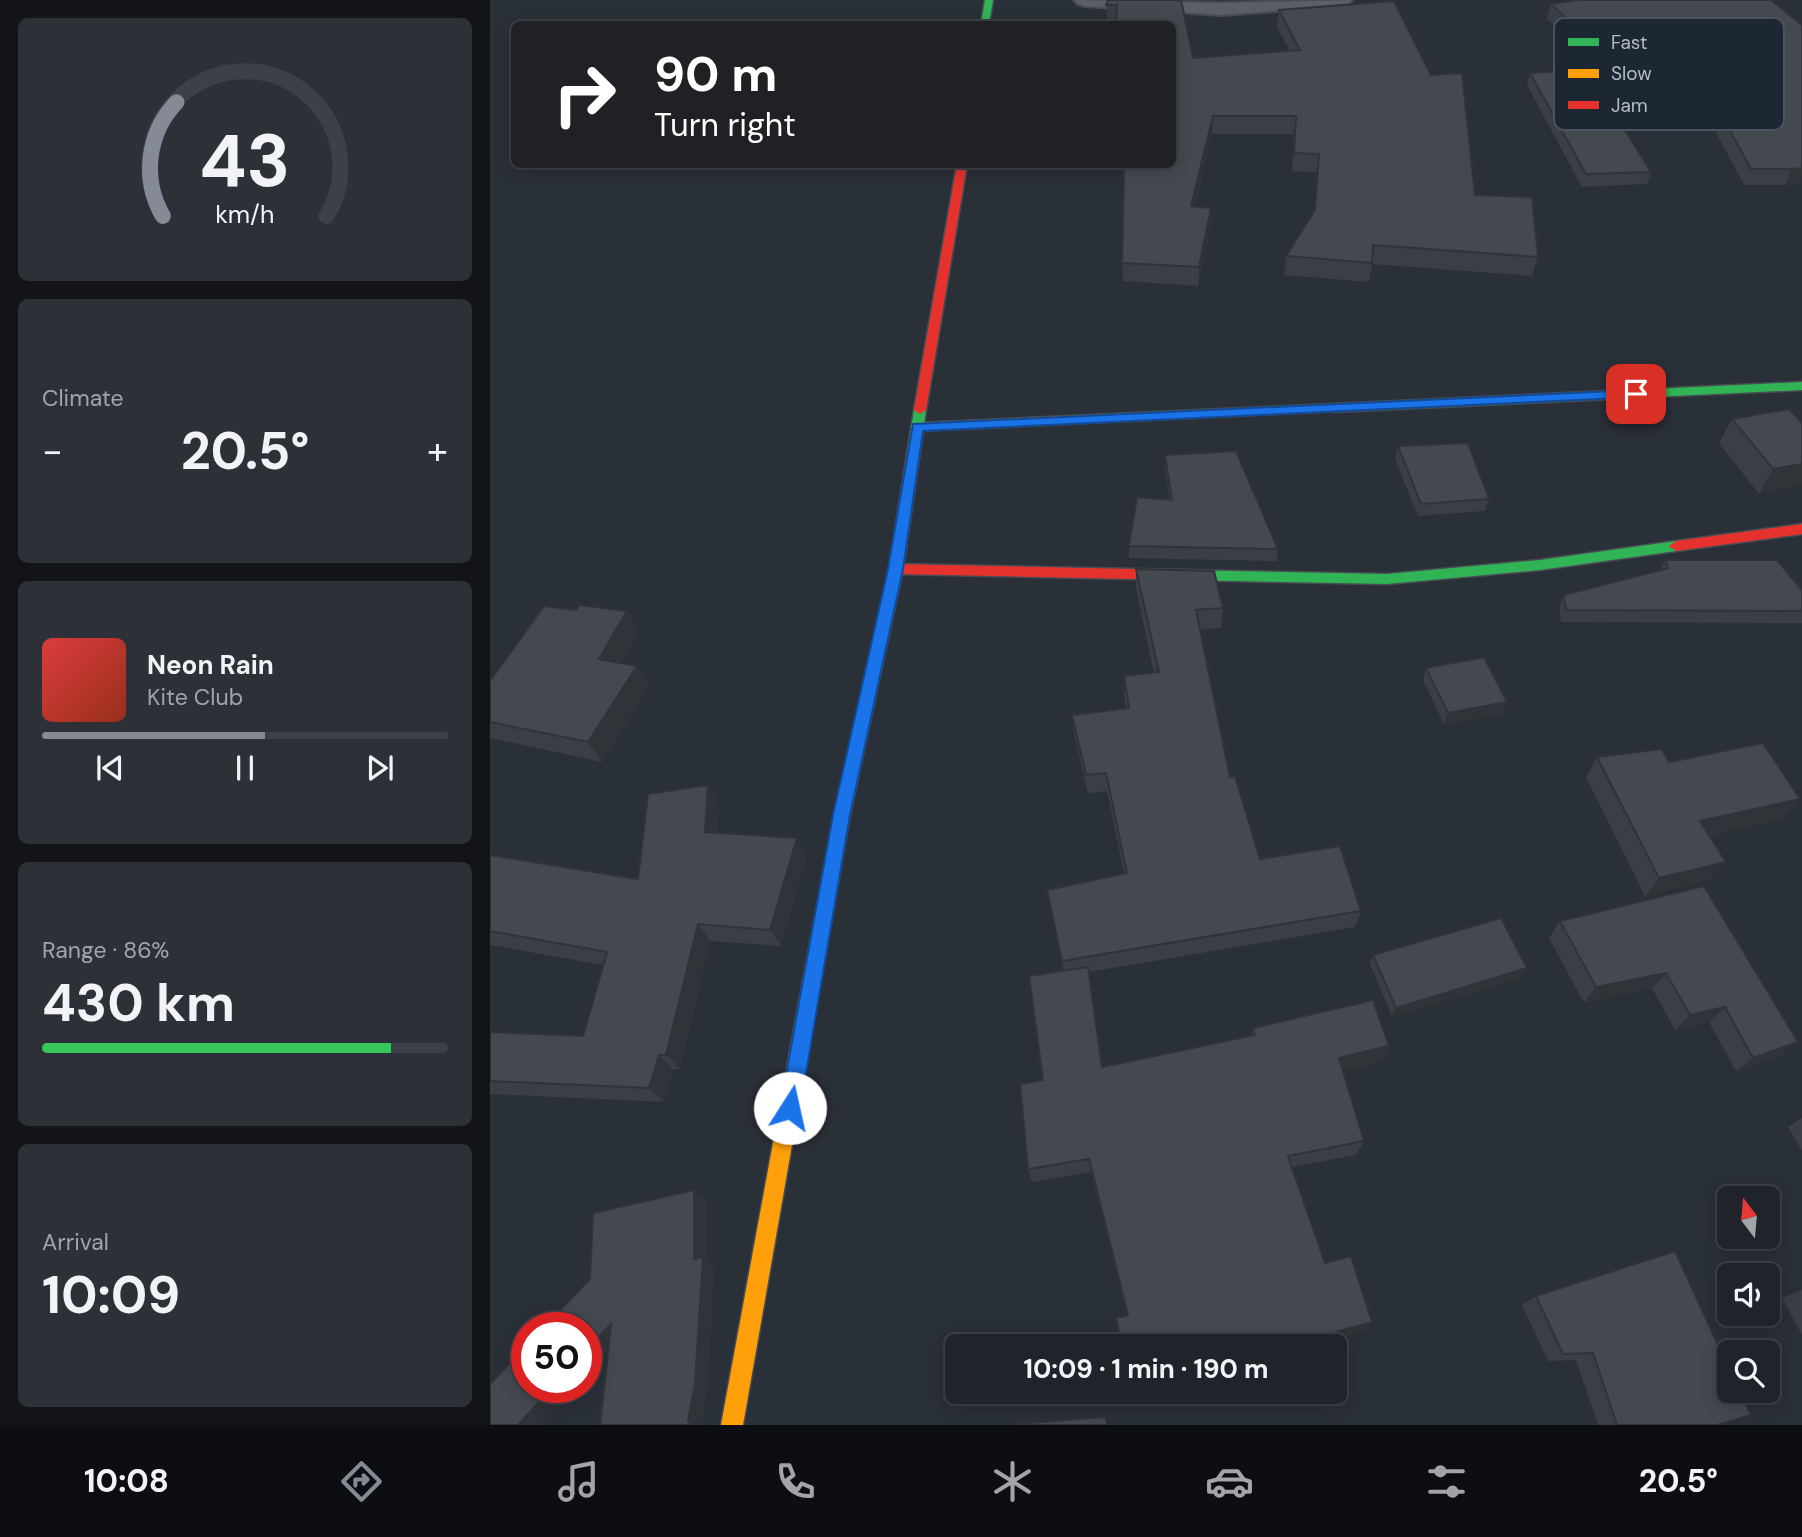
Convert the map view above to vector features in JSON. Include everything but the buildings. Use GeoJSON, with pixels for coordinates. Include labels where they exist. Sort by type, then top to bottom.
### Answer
{"type":"FeatureCollection","features":[{"type":"Feature","properties":{"kind":"street"},"geometry":{"type":"LineString","coordinates":[[986,21],[989,0]]}},
{"type":"Feature","properties":{"kind":"street"},"geometry":{"type":"LineString","coordinates":[[1085,0],[1222,9],[1341,0]]}},
{"type":"Feature","properties":{"kind":"street"},"geometry":{"type":"LineString","coordinates":[[733,1425],[842,815],[895,569],[961,168]]}},
{"type":"Feature","properties":{"kind":"street"},"geometry":{"type":"LineString","coordinates":[[917,427],[1802,386]]}},
{"type":"Feature","properties":{"kind":"street"},"geometry":{"type":"LineString","coordinates":[[895,569],[1387,579],[1540,565],[1802,529]]}},
{"type":"Feature","properties":{"kind":"traffic: fast"},"geometry":{"type":"LineString","coordinates":[[986,21],[989,0]]}},
{"type":"Feature","properties":{"kind":"traffic: fast"},"geometry":{"type":"LineString","coordinates":[[1333,408],[1802,386]]}},
{"type":"Feature","properties":{"kind":"traffic: fast"},"geometry":{"type":"LineString","coordinates":[[808,1002],[842,815],[896,569],[920,410]]}},
{"type":"Feature","properties":{"kind":"traffic: fast"},"geometry":{"type":"LineString","coordinates":[[1182,575],[1387,579],[1540,565],[1676,546]]}},
{"type":"Feature","properties":{"kind":"traffic: slow"},"geometry":{"type":"LineString","coordinates":[[917,427],[1333,408]]}},
{"type":"Feature","properties":{"kind":"traffic: slow"},"geometry":{"type":"LineString","coordinates":[[732,1425],[808,1002]]}},
{"type":"Feature","properties":{"kind":"traffic: jam"},"geometry":{"type":"LineString","coordinates":[[920,410],[961,168]]}},
{"type":"Feature","properties":{"kind":"traffic: jam"},"geometry":{"type":"LineString","coordinates":[[1676,546],[1802,529]]}},
{"type":"Feature","properties":{"kind":"traffic: jam"},"geometry":{"type":"LineString","coordinates":[[896,569],[1182,575]]}},
{"type":"Feature","properties":{"kind":"route"},"geometry":{"type":"LineString","coordinates":[[790,1108],[842,815],[895,569],[917,427],[1636,394]]}}]}
